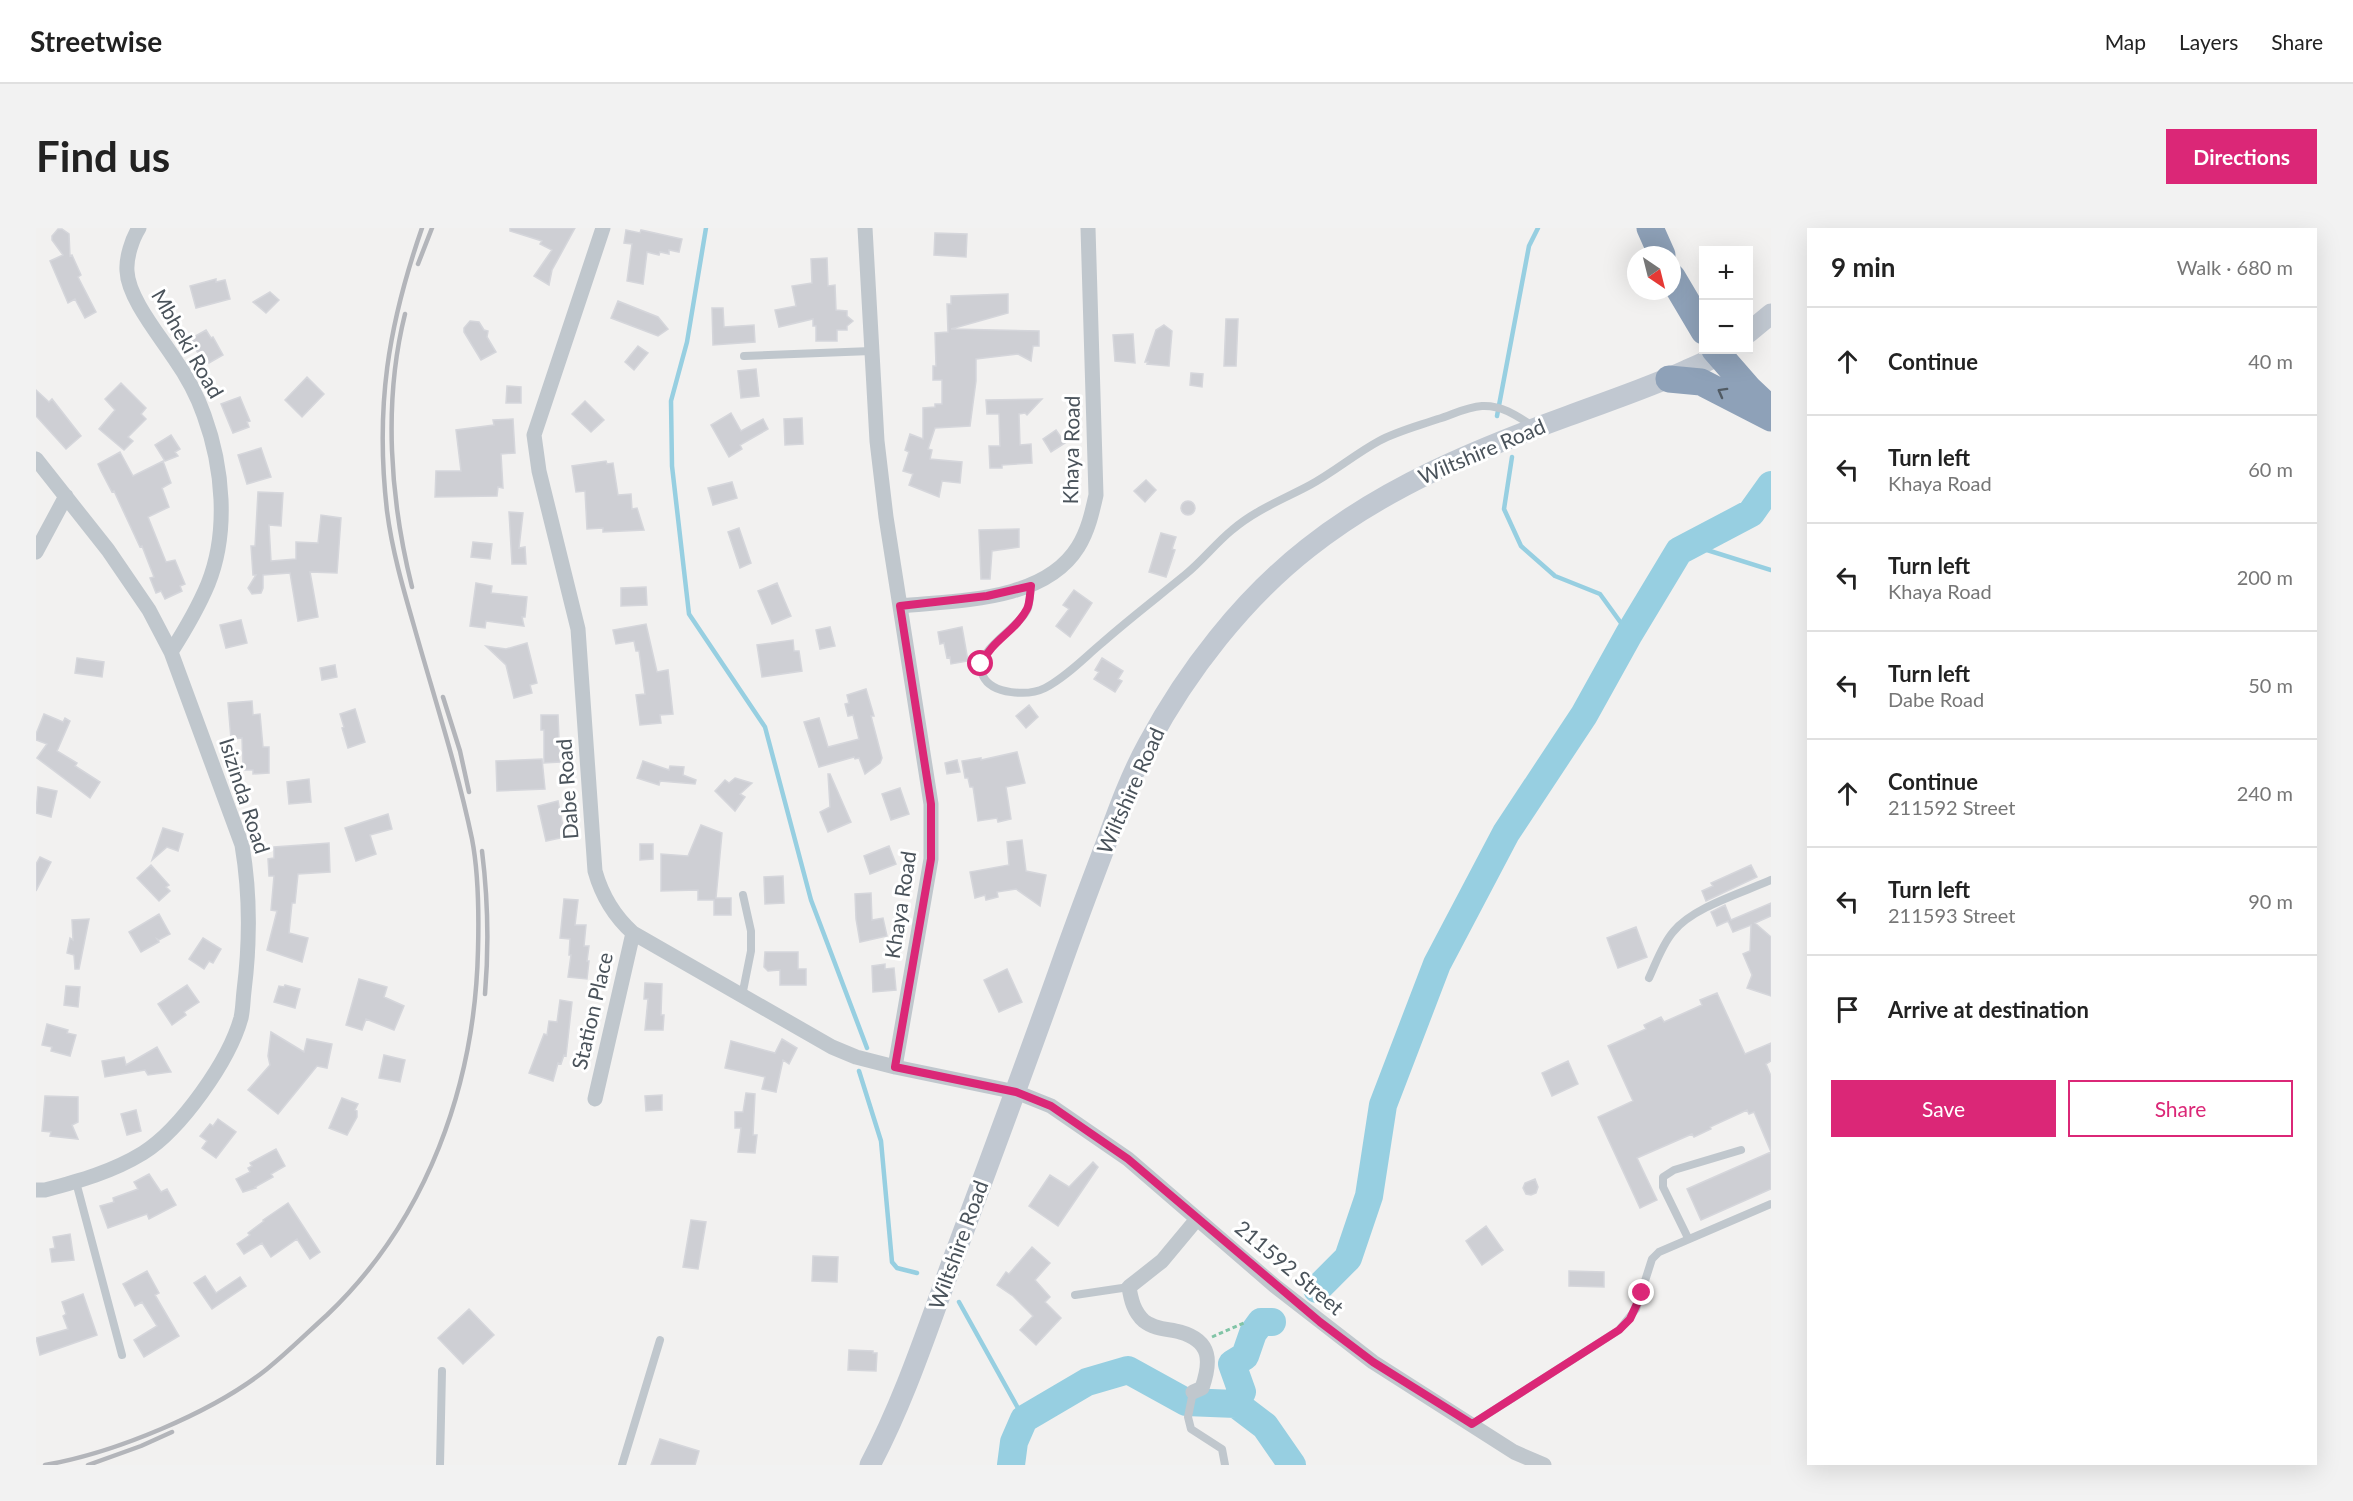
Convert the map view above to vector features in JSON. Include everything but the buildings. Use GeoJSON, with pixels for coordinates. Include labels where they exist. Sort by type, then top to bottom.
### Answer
{"type":"FeatureCollection","features":[{"type":"Feature","properties":{"kind":"highway"},"geometry":{"type":"LineString","coordinates":[[1650,228],[1658,246]]}},
{"type":"Feature","properties":{"kind":"highway"},"geometry":{"type":"LineString","coordinates":[[1681,292],[1699,323]]}},
{"type":"Feature","properties":{"kind":"highway"},"geometry":{"type":"LineString","coordinates":[[1722,354],[1771,410]]}},
{"type":"Feature","properties":{"kind":"highway"},"geometry":{"type":"LineString","coordinates":[[1669,379],[1701,381],[1771,418]]}},
{"type":"Feature","properties":{"kind":"street","name":"Mbheki Road"},"geometry":{"type":"LineString","coordinates":[[139,228],[130,249],[126,272],[132,290],[152,327],[175,358],[201,407],[214,450],[221,489],[220,530],[211,574],[194,615],[171,652]]}},
{"type":"Feature","properties":{"kind":"street","name":"Dabe Road"},"geometry":{"type":"LineString","coordinates":[[603,228],[534,435],[539,471],[578,629],[595,871],[600,891],[612,910],[633,933],[832,1047],[856,1057],[895,1067],[1016,1092]]}},
{"type":"Feature","properties":{"kind":"street","name":"Khaya Road"},"geometry":{"type":"LineString","coordinates":[[865,228],[877,441],[931,804],[932,834],[927,889],[895,1067]]}},
{"type":"Feature","properties":{"kind":"street","name":"Khaya Road"},"geometry":{"type":"LineString","coordinates":[[900,606],[987,596],[1031,586],[1061,567],[1078,548],[1089,525],[1096,495],[1088,228]]}},
{"type":"Feature","properties":{"kind":"street"},"geometry":{"type":"LineString","coordinates":[[1753,330],[1770,317]]}},
{"type":"Feature","properties":{"kind":"street","name":"Wiltshire Road"},"geometry":{"type":"LineString","coordinates":[[870,1465],[898,1406],[1126,791],[1148,744],[1200,662],[1277,573],[1309,546],[1351,517],[1424,475],[1535,428],[1669,379],[1716,354]]}},
{"type":"Feature","properties":{"kind":"street","name":"Isizinda Road"},"geometry":{"type":"LineString","coordinates":[[36,459],[108,549],[149,610],[171,652],[242,845],[248,915],[247,969],[241,1018],[220,1065],[184,1116],[144,1152],[103,1174],[45,1190],[36,1190]]}},
{"type":"Feature","properties":{"kind":"street"},"geometry":{"type":"LineString","coordinates":[[36,552],[66,496]]}},
{"type":"Feature","properties":{"kind":"street","name":"Station Place"},"geometry":{"type":"LineString","coordinates":[[595,1100],[633,933]]}},
{"type":"Feature","properties":{"kind":"street","name":"211592 Street"},"geometry":{"type":"LineString","coordinates":[[1016,1092],[1051,1106],[1128,1159],[1305,1310],[1373,1362],[1472,1424],[1515,1458],[1544,1465]]}},
{"type":"Feature","properties":{"kind":"street"},"geometry":{"type":"LineString","coordinates":[[1193,1392],[1202,1388],[1209,1369],[1208,1358],[1199,1342],[1186,1334],[1145,1321],[1131,1302],[1129,1287],[1156,1266],[1180,1242],[1197,1219]]}},
{"type":"Feature","properties":{"kind":"lane"},"geometry":{"type":"LineString","coordinates":[[744,356],[871,351]]}},
{"type":"Feature","properties":{"kind":"lane"},"geometry":{"type":"LineString","coordinates":[[1031,586],[1028,608],[1018,622],[987,651],[981,664],[983,676],[991,685],[1024,693],[1044,689],[1061,677],[1156,596],[1186,574],[1231,530],[1257,512],[1334,472],[1376,443],[1394,434],[1461,410],[1482,406],[1498,407],[1511,412],[1535,428]]}},
{"type":"Feature","properties":{"kind":"lane"},"geometry":{"type":"LineString","coordinates":[[1649,978],[1673,932],[1683,922],[1703,909],[1771,880]]}},
{"type":"Feature","properties":{"kind":"lane"},"geometry":{"type":"LineString","coordinates":[[742,996],[751,951],[751,931],[743,896]]}},
{"type":"Feature","properties":{"kind":"lane"},"geometry":{"type":"LineString","coordinates":[[1688,1238],[1663,1187],[1663,1177],[1674,1170],[1741,1150]]}},
{"type":"Feature","properties":{"kind":"lane"},"geometry":{"type":"LineString","coordinates":[[76,1182],[122,1355]]}},
{"type":"Feature","properties":{"kind":"lane"},"geometry":{"type":"LineString","coordinates":[[1472,1424],[1619,1330],[1636,1309],[1652,1259],[1667,1247],[1771,1204]]}},
{"type":"Feature","properties":{"kind":"lane"},"geometry":{"type":"LineString","coordinates":[[1075,1294],[1129,1287]]}},
{"type":"Feature","properties":{"kind":"lane"},"geometry":{"type":"LineString","coordinates":[[622,1465],[660,1340]]}},
{"type":"Feature","properties":{"kind":"lane"},"geometry":{"type":"LineString","coordinates":[[440,1465],[442,1371]]}},
{"type":"Feature","properties":{"kind":"lane"},"geometry":{"type":"LineString","coordinates":[[1193,1392],[1188,1417],[1191,1429],[1222,1449],[1225,1465]]}},
{"type":"Feature","properties":{"kind":"path"},"geometry":{"type":"LineString","coordinates":[[1199,1342],[1246,1322]]}},
{"type":"Feature","properties":{"kind":"waterway"},"geometry":{"type":"LineString","coordinates":[[706,228],[687,342],[671,401],[672,466],[689,614],[765,727],[811,900],[867,1048]]}},
{"type":"Feature","properties":{"kind":"waterway"},"geometry":{"type":"LineString","coordinates":[[1497,416],[1529,246],[1538,228]]}},
{"type":"Feature","properties":{"kind":"waterway"},"geometry":{"type":"LineString","coordinates":[[1512,457],[1504,509],[1521,546],[1555,576],[1600,594],[1629,634]]}},
{"type":"Feature","properties":{"kind":"waterway"},"geometry":{"type":"LineString","coordinates":[[1317,1289],[1348,1258],[1369,1196],[1383,1105],[1437,964],[1506,833],[1584,715],[1679,551],[1751,513],[1771,485]]}},
{"type":"Feature","properties":{"kind":"waterway"},"geometry":{"type":"LineString","coordinates":[[1691,545],[1771,570]]}},
{"type":"Feature","properties":{"kind":"waterway"},"geometry":{"type":"LineString","coordinates":[[859,1071],[881,1141],[892,1262],[897,1268],[917,1273]]}},
{"type":"Feature","properties":{"kind":"waterway"},"geometry":{"type":"LineString","coordinates":[[959,1302],[1024,1419]]}},
{"type":"Feature","properties":{"kind":"waterway"},"geometry":{"type":"LineString","coordinates":[[1236,1404],[1242,1392],[1232,1364],[1245,1356],[1253,1333],[1261,1322],[1272,1322]]}},
{"type":"Feature","properties":{"kind":"waterway"},"geometry":{"type":"LineString","coordinates":[[1011,1465],[1014,1442],[1024,1419],[1087,1382],[1128,1370],[1186,1402],[1236,1404],[1265,1426],[1292,1465]]}},
{"type":"Feature","properties":{"kind":"railway"},"geometry":{"type":"LineString","coordinates":[[45,1465],[131,1441],[191,1416],[244,1385],[282,1356],[327,1315],[362,1278],[392,1237],[418,1193],[439,1147],[455,1100],[467,1051],[475,1001],[478,950],[476,866],[459,785],[395,555],[389,526],[384,473],[383,437],[387,367],[400,299],[422,228]]}},
{"type":"Feature","properties":{"kind":"railway"},"geometry":{"type":"LineString","coordinates":[[418,264],[432,228]]}},
{"type":"Feature","properties":{"kind":"railway"},"geometry":{"type":"LineString","coordinates":[[405,314],[394,381],[392,450],[399,520],[412,587]]}},
{"type":"Feature","properties":{"kind":"railway"},"geometry":{"type":"LineString","coordinates":[[443,697],[460,751],[469,792]]}},
{"type":"Feature","properties":{"kind":"railway"},"geometry":{"type":"LineString","coordinates":[[482,851],[487,922],[485,994]]}},
{"type":"Feature","properties":{"kind":"railway"},"geometry":{"type":"LineString","coordinates":[[88,1465],[172,1432]]}},
{"type":"Feature","properties":{"kind":"route"},"geometry":{"type":"LineString","coordinates":[[981,664],[987,651],[1018,622],[1028,608],[1031,586],[987,596],[900,606],[931,804],[932,834],[927,889],[895,1067],[1016,1092],[1051,1106],[1128,1159],[1320,1322],[1373,1362],[1472,1424],[1619,1330],[1630,1319],[1642,1293]]}}]}
